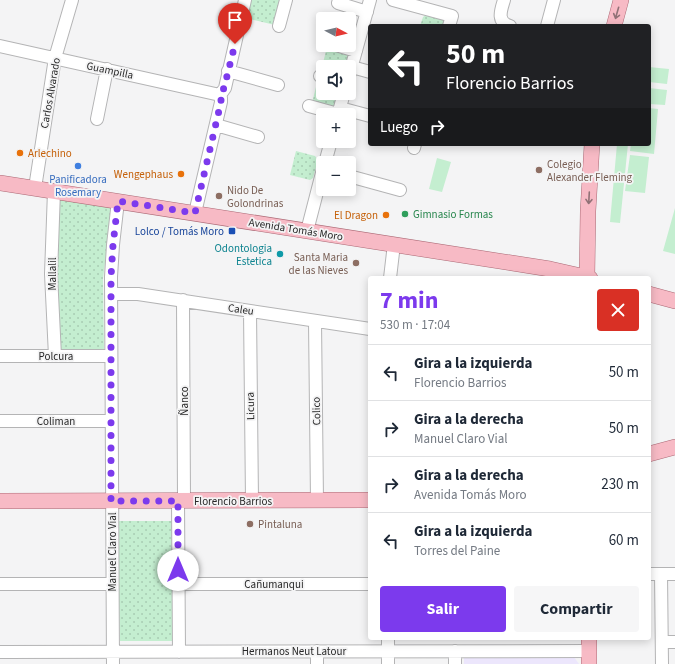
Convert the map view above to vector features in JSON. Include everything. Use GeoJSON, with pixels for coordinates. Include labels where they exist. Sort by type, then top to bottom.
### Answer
{"type":"FeatureCollection","features":[{"type":"Feature","properties":{"kind":"main road"},"geometry":{"type":"LineString","coordinates":[[615,24],[621,0]]}},
{"type":"Feature","properties":{"kind":"main road"},"geometry":{"type":"LineString","coordinates":[[588,276],[588,224],[592,146]]}},
{"type":"Feature","properties":{"kind":"main road","name":"Avenida Tomás Moro"},"geometry":{"type":"LineString","coordinates":[[0,183],[307,230],[550,269],[580,276]]}},
{"type":"Feature","properties":{"kind":"main road"},"geometry":{"type":"LineString","coordinates":[[651,295],[675,301]]}},
{"type":"Feature","properties":{"kind":"main road"},"geometry":{"type":"LineString","coordinates":[[651,453],[675,447]]}},
{"type":"Feature","properties":{"kind":"main road","name":"Florencio Barrios"},"geometry":{"type":"LineString","coordinates":[[0,501],[368,500]]}},
{"type":"Feature","properties":{"kind":"street","name":"Carlos Alvarado"},"geometry":{"type":"LineString","coordinates":[[35,188],[55,58],[72,0]]}},
{"type":"Feature","properties":{"kind":"street"},"geometry":{"type":"LineString","coordinates":[[195,213],[221,102],[220,95],[224,88],[245,0]]}},
{"type":"Feature","properties":{"kind":"street"},"geometry":{"type":"LineString","coordinates":[[280,26],[286,0]]}},
{"type":"Feature","properties":{"kind":"street"},"geometry":{"type":"LineString","coordinates":[[356,51],[370,0]]}},
{"type":"Feature","properties":{"kind":"street"},"geometry":{"type":"LineString","coordinates":[[393,0],[452,16],[450,24]]}},
{"type":"Feature","properties":{"kind":"street"},"geometry":{"type":"LineString","coordinates":[[504,0],[500,15],[501,20],[504,24]]}},
{"type":"Feature","properties":{"kind":"street"},"geometry":{"type":"LineString","coordinates":[[548,24],[554,0]]}},
{"type":"Feature","properties":{"kind":"street"},"geometry":{"type":"LineString","coordinates":[[338,3],[367,12]]}},
{"type":"Feature","properties":{"kind":"street","name":"Guampilla"},"geometry":{"type":"LineString","coordinates":[[0,46],[220,95]]}},
{"type":"Feature","properties":{"kind":"street"},"geometry":{"type":"LineString","coordinates":[[98,119],[108,69]]}},
{"type":"Feature","properties":{"kind":"street"},"geometry":{"type":"LineString","coordinates":[[228,71],[278,85]]}},
{"type":"Feature","properties":{"kind":"street"},"geometry":{"type":"LineString","coordinates":[[356,72],[368,72]]}},
{"type":"Feature","properties":{"kind":"street"},"geometry":{"type":"LineString","coordinates":[[309,106],[318,108]]}},
{"type":"Feature","properties":{"kind":"street"},"geometry":{"type":"LineString","coordinates":[[356,115],[368,116]]}},
{"type":"Feature","properties":{"kind":"street"},"geometry":{"type":"LineString","coordinates":[[216,125],[258,137]]}},
{"type":"Feature","properties":{"kind":"street"},"geometry":{"type":"LineString","coordinates":[[356,178],[400,190]]}},
{"type":"Feature","properties":{"kind":"street","name":"Mallalil"},"geometry":{"type":"LineString","coordinates":[[54,191],[51,274],[55,356]]}},
{"type":"Feature","properties":{"kind":"street"},"geometry":{"type":"LineString","coordinates":[[307,230],[316,196]]}},
{"type":"Feature","properties":{"kind":"street","name":"Manuel Claro Vial"},"geometry":{"type":"LineString","coordinates":[[113,658],[111,268],[118,201]]}},
{"type":"Feature","properties":{"kind":"street"},"geometry":{"type":"LineString","coordinates":[[390,276],[394,244]]}},
{"type":"Feature","properties":{"kind":"street","name":"Caleu"},"geometry":{"type":"LineString","coordinates":[[111,294],[132,293],[368,329]]}},
{"type":"Feature","properties":{"kind":"street","name":"Ñanco"},"geometry":{"type":"LineString","coordinates":[[179,652],[178,584],[181,501],[183,300]]}},
{"type":"Feature","properties":{"kind":"street","name":"Licura"},"geometry":{"type":"LineString","coordinates":[[250,311],[252,501]]}},
{"type":"Feature","properties":{"kind":"street","name":"Colico"},"geometry":{"type":"LineString","coordinates":[[315,321],[317,500]]}},
{"type":"Feature","properties":{"kind":"street","name":"Polcura"},"geometry":{"type":"LineString","coordinates":[[0,356],[111,356]]}},
{"type":"Feature","properties":{"kind":"street","name":"Coliman"},"geometry":{"type":"LineString","coordinates":[[0,421],[111,421]]}},
{"type":"Feature","properties":{"kind":"street"},"geometry":{"type":"LineString","coordinates":[[651,574],[675,574]]}},
{"type":"Feature","properties":{"kind":"street"},"geometry":{"type":"LineString","coordinates":[[662,574],[662,664]]}},
{"type":"Feature","properties":{"kind":"street"},"geometry":{"type":"LineString","coordinates":[[0,584],[112,584]]}},
{"type":"Feature","properties":{"kind":"street","name":"Cañumanqui"},"geometry":{"type":"LineString","coordinates":[[178,584],[368,584]]}},
{"type":"Feature","properties":{"kind":"street"},"geometry":{"type":"LineString","coordinates":[[388,640],[388,664]]}},
{"type":"Feature","properties":{"kind":"street"},"geometry":{"type":"LineString","coordinates":[[662,642],[675,642]]}},
{"type":"Feature","properties":{"kind":"street"},"geometry":{"type":"LineString","coordinates":[[317,651],[317,664]]}},
{"type":"Feature","properties":{"kind":"street"},"geometry":{"type":"LineString","coordinates":[[455,651],[455,664]]}},
{"type":"Feature","properties":{"kind":"street","name":"Hermanos Neut Latour"},"geometry":{"type":"LineString","coordinates":[[0,652],[113,658],[179,652],[589,651]]}},
{"type":"Feature","properties":{"kind":"shaded area"},"geometry":{"type":"Polygon","coordinates":[[[464,656],[574,657],[579,664],[464,664],[464,656]]]}},
{"type":"Feature","properties":{"kind":"green space"},"geometry":{"type":"Polygon","coordinates":[[[245,0],[286,0],[279,26],[241,17],[245,0]]]}},
{"type":"Feature","properties":{"kind":"green space"},"geometry":{"type":"Polygon","coordinates":[[[427,14],[443,19],[446,22],[445,24],[421,24],[423,17],[427,14]]]}},
{"type":"Feature","properties":{"kind":"green space"},"geometry":{"type":"Polygon","coordinates":[[[326,52],[347,52],[350,55],[349,60],[324,60],[326,52]]]}},
{"type":"Feature","properties":{"kind":"green space"},"geometry":{"type":"Polygon","coordinates":[[[651,67],[669,69],[667,84],[651,82],[651,67]]]}},
{"type":"Feature","properties":{"kind":"green space"},"geometry":{"type":"Polygon","coordinates":[[[316,87],[316,100],[337,100],[336,106],[332,108],[312,103],[316,87]]]}},
{"type":"Feature","properties":{"kind":"green space"},"geometry":{"type":"Polygon","coordinates":[[[651,88],[667,90],[665,105],[651,104],[651,88]]]}},
{"type":"Feature","properties":{"kind":"green space"},"geometry":{"type":"Polygon","coordinates":[[[651,108],[658,109],[654,154],[630,151],[631,146],[651,146],[651,108]]]}},
{"type":"Feature","properties":{"kind":"green space"},"geometry":{"type":"Polygon","coordinates":[[[617,146],[628,146],[620,223],[610,222],[617,146]]]}},
{"type":"Feature","properties":{"kind":"green space"},"geometry":{"type":"Polygon","coordinates":[[[296,151],[316,157],[316,167],[313,178],[310,180],[290,175],[296,151]]]}},
{"type":"Feature","properties":{"kind":"green space"},"geometry":{"type":"Polygon","coordinates":[[[630,155],[649,157],[645,193],[625,191],[630,155]]]}},
{"type":"Feature","properties":{"kind":"green space"},"geometry":{"type":"Polygon","coordinates":[[[437,158],[451,162],[442,192],[429,189],[437,158]]]}},
{"type":"Feature","properties":{"kind":"green space"},"geometry":{"type":"Polygon","coordinates":[[[56,196],[112,205],[103,279],[104,350],[58,352],[53,273],[56,196]]]}},
{"type":"Feature","properties":{"kind":"green space"},"geometry":{"type":"Polygon","coordinates":[[[675,208],[675,254],[663,251],[675,208]]]}},
{"type":"Feature","properties":{"kind":"green space"},"geometry":{"type":"Polygon","coordinates":[[[117,521],[173,521],[174,641],[120,641],[117,521]]]}},
{"type":"Feature","properties":{"kind":"place","name":"Arlechino"},"geometry":{"type":"Point","coordinates":[20,153]}},
{"type":"Feature","properties":{"kind":"place","name":"Panificadora Rosemary"},"geometry":{"type":"Point","coordinates":[78,166]}},
{"type":"Feature","properties":{"kind":"place","name":"Colegio Alexander Fleming"},"geometry":{"type":"Point","coordinates":[539,170]}},
{"type":"Feature","properties":{"kind":"place","name":"Wengephaus"},"geometry":{"type":"Point","coordinates":[181,174]}},
{"type":"Feature","properties":{"kind":"place","name":"Nido De Golondrinas"},"geometry":{"type":"Point","coordinates":[219,196]}},
{"type":"Feature","properties":{"kind":"place","name":"Gimnasio Formas"},"geometry":{"type":"Point","coordinates":[405,214]}},
{"type":"Feature","properties":{"kind":"place","name":"El Dragon"},"geometry":{"type":"Point","coordinates":[386,215]}},
{"type":"Feature","properties":{"kind":"place","name":"Lolco / Tomás Moro"},"geometry":{"type":"Point","coordinates":[232,231]}},
{"type":"Feature","properties":{"kind":"place","name":"Odontologia Estetica"},"geometry":{"type":"Point","coordinates":[280,254]}},
{"type":"Feature","properties":{"kind":"place","name":"Santa Maria de las Nieves"},"geometry":{"type":"Point","coordinates":[356,263]}},
{"type":"Feature","properties":{"kind":"place","name":"Pintaluna"},"geometry":{"type":"Point","coordinates":[250,524]}},
{"type":"Feature","properties":{"kind":"route"},"geometry":{"type":"LineString","coordinates":[[178,570],[178,501],[111,501],[111,268],[113,245],[118,201],[195,213],[221,102],[220,95],[224,88],[235,44]]}}]}
